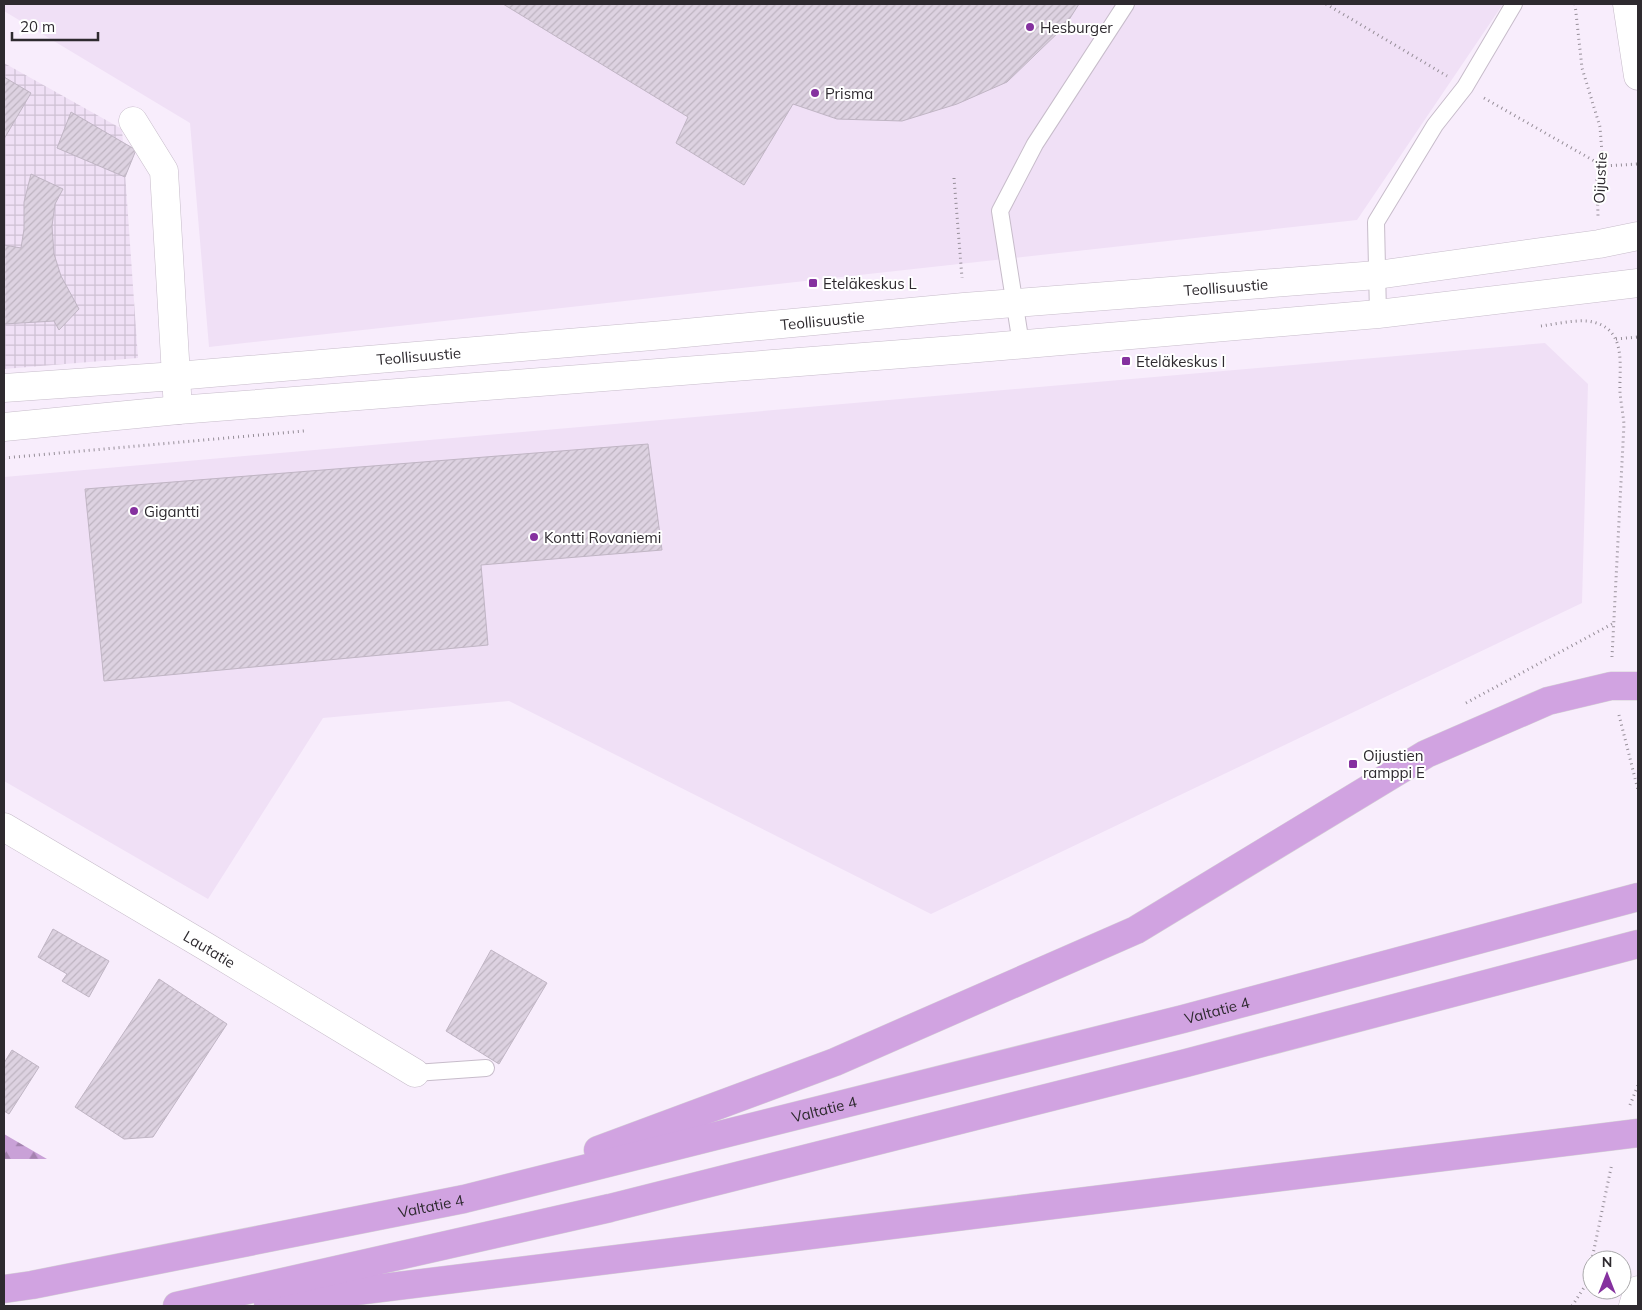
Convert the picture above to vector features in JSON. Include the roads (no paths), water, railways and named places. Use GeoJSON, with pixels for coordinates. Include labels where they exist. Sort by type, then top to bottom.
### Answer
{"type":"FeatureCollection","features":[{"type":"Feature","properties":{"kind":"highway"},"geometry":{"type":"LineString","coordinates":[[464,1199],[835,1062],[1136,930],[1426,754],[1548,701],[1611,686],[1638,686]]}},
{"type":"Feature","properties":{"kind":"highway","name":"Valtatie 4"},"geometry":{"type":"LineString","coordinates":[[4,1289],[464,1199],[1183,1019],[1638,897]]}},
{"type":"Feature","properties":{"kind":"highway"},"geometry":{"type":"LineString","coordinates":[[177,1306],[639,1201],[1176,1066],[1638,944]]}},
{"type":"Feature","properties":{"kind":"highway"},"geometry":{"type":"LineString","coordinates":[[230,1306],[1628,1134]]}},
{"type":"Feature","properties":{"kind":"street"},"geometry":{"type":"LineString","coordinates":[[1627,4],[1638,76]]}},
{"type":"Feature","properties":{"kind":"street"},"geometry":{"type":"LineString","coordinates":[[133,121],[164,171],[178,410]]}},
{"type":"Feature","properties":{"kind":"street","name":"Teollisuustie"},"geometry":{"type":"LineString","coordinates":[[4,388],[176,376],[654,336],[964,307],[1377,275],[1598,244],[1638,236]]}},
{"type":"Feature","properties":{"kind":"street"},"geometry":{"type":"LineString","coordinates":[[4,427],[178,410],[1378,314],[1638,283]]}},
{"type":"Feature","properties":{"kind":"street","name":"Lautatie"},"geometry":{"type":"LineString","coordinates":[[4,827],[214,951],[415,1074]]}},
{"type":"Feature","properties":{"kind":"street"},"geometry":{"type":"LineString","coordinates":[[1634,1306],[1638,1290]]}},
{"type":"Feature","properties":{"kind":"lane"},"geometry":{"type":"LineString","coordinates":[[1021,344],[1000,211],[1035,144],[1126,4]]}},
{"type":"Feature","properties":{"kind":"lane"},"geometry":{"type":"LineString","coordinates":[[1378,314],[1376,222],[1435,125],[1465,87],[1514,4]]}},
{"type":"Feature","properties":{"kind":"lane"},"geometry":{"type":"LineString","coordinates":[[415,1074],[486,1068]]}},
{"type":"Feature","properties":{"kind":"place","name":"Hesburger"},"geometry":{"type":"Point","coordinates":[1030,27]}},
{"type":"Feature","properties":{"kind":"place","name":"Prisma"},"geometry":{"type":"Point","coordinates":[815,93]}},
{"type":"Feature","properties":{"kind":"place","name":"Eteläkeskus L"},"geometry":{"type":"Point","coordinates":[813,283]}},
{"type":"Feature","properties":{"kind":"place","name":"Eteläkeskus I"},"geometry":{"type":"Point","coordinates":[1126,361]}},
{"type":"Feature","properties":{"kind":"place","name":"Gigantti"},"geometry":{"type":"Point","coordinates":[134,511]}},
{"type":"Feature","properties":{"kind":"place","name":"Kontti Rovaniemi"},"geometry":{"type":"Point","coordinates":[534,537]}},
{"type":"Feature","properties":{"kind":"place","name":"Oijustien ramppi E"},"geometry":{"type":"Point","coordinates":[1353,764]}}]}
